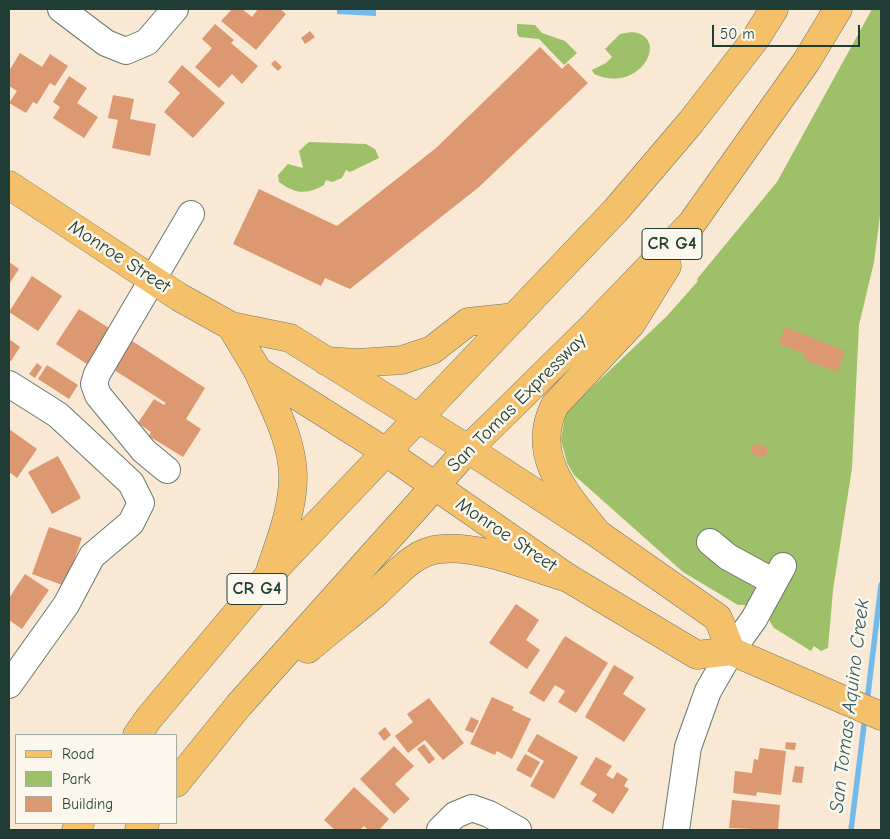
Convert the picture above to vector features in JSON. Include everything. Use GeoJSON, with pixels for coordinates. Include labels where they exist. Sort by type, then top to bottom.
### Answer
{"type":"FeatureCollection","features":[{"type":"Feature","properties":{"kind":"main road","name":"CR G4"},"geometry":{"type":"LineString","coordinates":[[138,734],[269,575],[616,210],[691,122],[756,38],[774,9]]}},
{"type":"Feature","properties":{"kind":"main road","name":"San Tomas Expressway"},"geometry":{"type":"LineString","coordinates":[[178,781],[239,705],[468,449],[594,325],[692,223],[800,70],[838,9]]}},
{"type":"Feature","properties":{"kind":"main road","name":"Monroe Street"},"geometry":{"type":"LineString","coordinates":[[9,185],[152,280],[231,326],[290,338],[468,449],[598,534],[718,618],[731,651]]}},
{"type":"Feature","properties":{"kind":"main road"},"geometry":{"type":"LineString","coordinates":[[598,534],[565,492],[551,466],[546,446],[548,418],[555,405],[631,324],[692,223]]}},
{"type":"Feature","properties":{"kind":"main road"},"geometry":{"type":"LineString","coordinates":[[326,360],[358,363],[402,360],[432,350],[468,322],[515,316]]}},
{"type":"Feature","properties":{"kind":"main road","name":"Monroe Street"},"geometry":{"type":"LineString","coordinates":[[231,326],[258,371],[386,452],[568,578],[697,654],[731,651],[881,716]]}},
{"type":"Feature","properties":{"kind":"main road"},"geometry":{"type":"LineString","coordinates":[[258,371],[282,426],[290,455],[293,477],[285,526],[269,575]]}},
{"type":"Feature","properties":{"kind":"main road"},"geometry":{"type":"LineString","coordinates":[[239,705],[376,592],[408,563],[425,553],[440,549],[474,552],[568,578]]}},
{"type":"Feature","properties":{"kind":"street"},"geometry":{"type":"LineString","coordinates":[[61,9],[106,43],[126,51],[147,42],[175,9]]}},
{"type":"Feature","properties":{"kind":"street"},"geometry":{"type":"LineString","coordinates":[[167,470],[144,451],[98,395],[94,384],[97,374],[192,214]]}},
{"type":"Feature","properties":{"kind":"street"},"geometry":{"type":"LineString","coordinates":[[9,384],[58,415],[131,483],[140,503],[131,523],[92,556],[66,605],[9,685]]}},
{"type":"Feature","properties":{"kind":"street"},"geometry":{"type":"LineString","coordinates":[[676,830],[684,764],[691,732],[711,685],[731,651],[754,619],[778,574],[728,557],[710,542]]}},
{"type":"Feature","properties":{"kind":"street"},"geometry":{"type":"LineString","coordinates":[[440,830],[454,815],[472,808],[518,830]]}},
{"type":"Feature","properties":{"kind":"green space"},"geometry":{"type":"Polygon","coordinates":[[[872,9],[881,9],[880,216],[874,262],[859,325],[852,468],[833,590],[828,648],[821,651],[814,646],[811,651],[774,628],[769,620],[745,605],[738,605],[683,572],[574,475],[567,463],[561,440],[565,415],[571,407],[667,316],[698,281],[697,279],[777,182],[872,9]]]}},
{"type":"Feature","properties":{"kind":"green space"},"geometry":{"type":"Polygon","coordinates":[[[517,24],[535,25],[542,33],[565,41],[577,53],[564,65],[539,39],[519,37],[517,24]]]}},
{"type":"Feature","properties":{"kind":"green space"},"geometry":{"type":"Polygon","coordinates":[[[632,32],[643,36],[649,43],[650,53],[637,71],[625,77],[611,78],[594,74],[592,70],[606,63],[612,57],[605,49],[620,34],[632,32]]]}},
{"type":"Feature","properties":{"kind":"green space"},"geometry":{"type":"Polygon","coordinates":[[[309,142],[366,144],[375,149],[379,158],[350,172],[346,170],[342,178],[332,182],[326,180],[324,185],[307,192],[290,189],[279,182],[278,175],[288,164],[303,168],[299,151],[309,142]]]}},
{"type":"Feature","properties":{"kind":"water"},"geometry":{"type":"Polygon","coordinates":[[[337,9],[376,9],[376,16],[337,14],[337,9]]]}},
{"type":"Feature","properties":{"kind":"building"},"geometry":{"type":"Polygon","coordinates":[[[232,9],[242,9],[252,17],[258,9],[280,9],[286,14],[256,50],[221,21],[232,9]]]}},
{"type":"Feature","properties":{"kind":"building"},"geometry":{"type":"Polygon","coordinates":[[[215,24],[234,40],[231,43],[258,66],[242,84],[232,74],[219,88],[195,67],[212,48],[202,39],[215,24]]]}},
{"type":"Feature","properties":{"kind":"building"},"geometry":{"type":"Polygon","coordinates":[[[310,31],[315,37],[305,44],[301,38],[310,31]]]}},
{"type":"Feature","properties":{"kind":"building"},"geometry":{"type":"Polygon","coordinates":[[[540,47],[562,69],[568,63],[588,83],[479,187],[350,289],[325,278],[321,286],[233,244],[259,189],[337,226],[436,148],[540,47]]]}},
{"type":"Feature","properties":{"kind":"building"},"geometry":{"type":"Polygon","coordinates":[[[20,53],[42,67],[50,54],[68,66],[55,86],[50,83],[37,104],[33,102],[26,113],[9,103],[17,91],[9,86],[9,71],[20,53]]]}},
{"type":"Feature","properties":{"kind":"building"},"geometry":{"type":"Polygon","coordinates":[[[275,60],[282,67],[278,71],[271,64],[275,60]]]}},
{"type":"Feature","properties":{"kind":"building"},"geometry":{"type":"Polygon","coordinates":[[[182,65],[225,103],[193,138],[164,112],[180,93],[168,82],[182,65]]]}},
{"type":"Feature","properties":{"kind":"building"},"geometry":{"type":"Polygon","coordinates":[[[69,76],[87,88],[77,103],[98,117],[84,138],[53,118],[60,107],[53,102],[69,76]]]}},
{"type":"Feature","properties":{"kind":"building"},"geometry":{"type":"Polygon","coordinates":[[[113,95],[134,99],[130,119],[156,124],[150,156],[112,148],[118,120],[108,118],[113,95]]]}},
{"type":"Feature","properties":{"kind":"building"},"geometry":{"type":"Polygon","coordinates":[[[9,262],[19,269],[9,284],[9,262]]]}},
{"type":"Feature","properties":{"kind":"building"},"geometry":{"type":"Polygon","coordinates":[[[32,276],[62,296],[38,331],[9,312],[32,276]]]}},
{"type":"Feature","properties":{"kind":"building"},"geometry":{"type":"Polygon","coordinates":[[[79,309],[109,328],[87,364],[56,344],[79,309]]]}},
{"type":"Feature","properties":{"kind":"building"},"geometry":{"type":"Polygon","coordinates":[[[785,327],[845,351],[837,372],[803,359],[805,354],[779,344],[785,327]]]}},
{"type":"Feature","properties":{"kind":"building"},"geometry":{"type":"Polygon","coordinates":[[[9,339],[20,347],[11,361],[9,360],[9,339]]]}},
{"type":"Feature","properties":{"kind":"building"},"geometry":{"type":"Polygon","coordinates":[[[129,339],[205,388],[186,419],[201,429],[183,457],[149,436],[151,432],[138,423],[154,399],[164,405],[166,403],[111,368],[129,339]]]}},
{"type":"Feature","properties":{"kind":"building"},"geometry":{"type":"Polygon","coordinates":[[[37,363],[42,367],[35,378],[29,374],[37,363]]]}},
{"type":"Feature","properties":{"kind":"building"},"geometry":{"type":"Polygon","coordinates":[[[47,365],[78,385],[69,399],[38,379],[47,365]]]}},
{"type":"Feature","properties":{"kind":"building"},"geometry":{"type":"Polygon","coordinates":[[[9,429],[37,449],[17,478],[9,472],[9,429]]]}},
{"type":"Feature","properties":{"kind":"building"},"geometry":{"type":"Polygon","coordinates":[[[754,443],[768,448],[764,458],[750,453],[754,443]]]}},
{"type":"Feature","properties":{"kind":"building"},"geometry":{"type":"Polygon","coordinates":[[[58,456],[81,498],[52,514],[28,472],[58,456]]]}},
{"type":"Feature","properties":{"kind":"building"},"geometry":{"type":"Polygon","coordinates":[[[49,527],[82,538],[65,586],[32,574],[49,527]]]}},
{"type":"Feature","properties":{"kind":"building"},"geometry":{"type":"Polygon","coordinates":[[[25,574],[49,590],[22,629],[9,620],[9,598],[25,574]]]}},
{"type":"Feature","properties":{"kind":"building"},"geometry":{"type":"Polygon","coordinates":[[[516,604],[539,620],[526,640],[540,650],[527,669],[489,643],[516,604]]]}},
{"type":"Feature","properties":{"kind":"building"},"geometry":{"type":"Polygon","coordinates":[[[565,636],[608,663],[576,713],[558,702],[565,691],[555,685],[544,702],[529,693],[565,636]]]}},
{"type":"Feature","properties":{"kind":"building"},"geometry":{"type":"Polygon","coordinates":[[[614,665],[634,677],[623,694],[646,709],[624,742],[585,717],[614,665]]]}},
{"type":"Feature","properties":{"kind":"building"},"geometry":{"type":"Polygon","coordinates":[[[492,697],[514,707],[512,710],[531,719],[512,759],[497,751],[495,755],[470,744],[492,697]]]}},
{"type":"Feature","properties":{"kind":"building"},"geometry":{"type":"Polygon","coordinates":[[[429,698],[464,743],[443,760],[425,740],[408,753],[395,736],[413,722],[407,714],[429,698]]]}},
{"type":"Feature","properties":{"kind":"building"},"geometry":{"type":"Polygon","coordinates":[[[471,717],[479,721],[473,733],[465,730],[471,717]]]}},
{"type":"Feature","properties":{"kind":"building"},"geometry":{"type":"Polygon","coordinates":[[[385,727],[391,735],[384,741],[378,733],[385,727]]]}},
{"type":"Feature","properties":{"kind":"building"},"geometry":{"type":"Polygon","coordinates":[[[537,734],[578,757],[554,799],[530,786],[544,761],[527,751],[537,734]]]}},
{"type":"Feature","properties":{"kind":"building"},"geometry":{"type":"Polygon","coordinates":[[[786,742],[796,743],[795,750],[785,749],[786,742]]]}},
{"type":"Feature","properties":{"kind":"building"},"geometry":{"type":"Polygon","coordinates":[[[424,744],[435,759],[429,764],[417,749],[424,744]]]}},
{"type":"Feature","properties":{"kind":"building"},"geometry":{"type":"Polygon","coordinates":[[[394,746],[414,766],[395,784],[410,799],[394,814],[360,779],[394,746]]]}},
{"type":"Feature","properties":{"kind":"building"},"geometry":{"type":"Polygon","coordinates":[[[760,748],[786,751],[781,795],[757,792],[756,796],[733,793],[735,771],[752,773],[754,759],[758,760],[760,748]]]}},
{"type":"Feature","properties":{"kind":"building"},"geometry":{"type":"Polygon","coordinates":[[[525,754],[540,762],[531,778],[516,770],[525,754]]]}},
{"type":"Feature","properties":{"kind":"building"},"geometry":{"type":"Polygon","coordinates":[[[596,757],[612,766],[606,775],[613,779],[617,772],[628,779],[624,786],[629,789],[613,814],[592,801],[597,794],[580,784],[596,757]]]}},
{"type":"Feature","properties":{"kind":"building"},"geometry":{"type":"Polygon","coordinates":[[[795,766],[804,767],[802,783],[792,782],[795,766]]]}},
{"type":"Feature","properties":{"kind":"building"},"geometry":{"type":"Polygon","coordinates":[[[354,787],[389,819],[379,830],[368,830],[364,826],[360,830],[335,830],[324,820],[354,787]]]}},
{"type":"Feature","properties":{"kind":"building"},"geometry":{"type":"Polygon","coordinates":[[[732,800],[780,805],[778,830],[729,828],[732,800]]]}},
{"type":"Feature","properties":{"kind":"waterway","name":"San Tomas Aquino Creek"},"geometry":{"type":"LineString","coordinates":[[867,702],[881,585]]}},
{"type":"Feature","properties":{"kind":"waterway","name":"San Tomas Aquino Creek"},"geometry":{"type":"LineString","coordinates":[[851,830],[865,717]]}}]}
